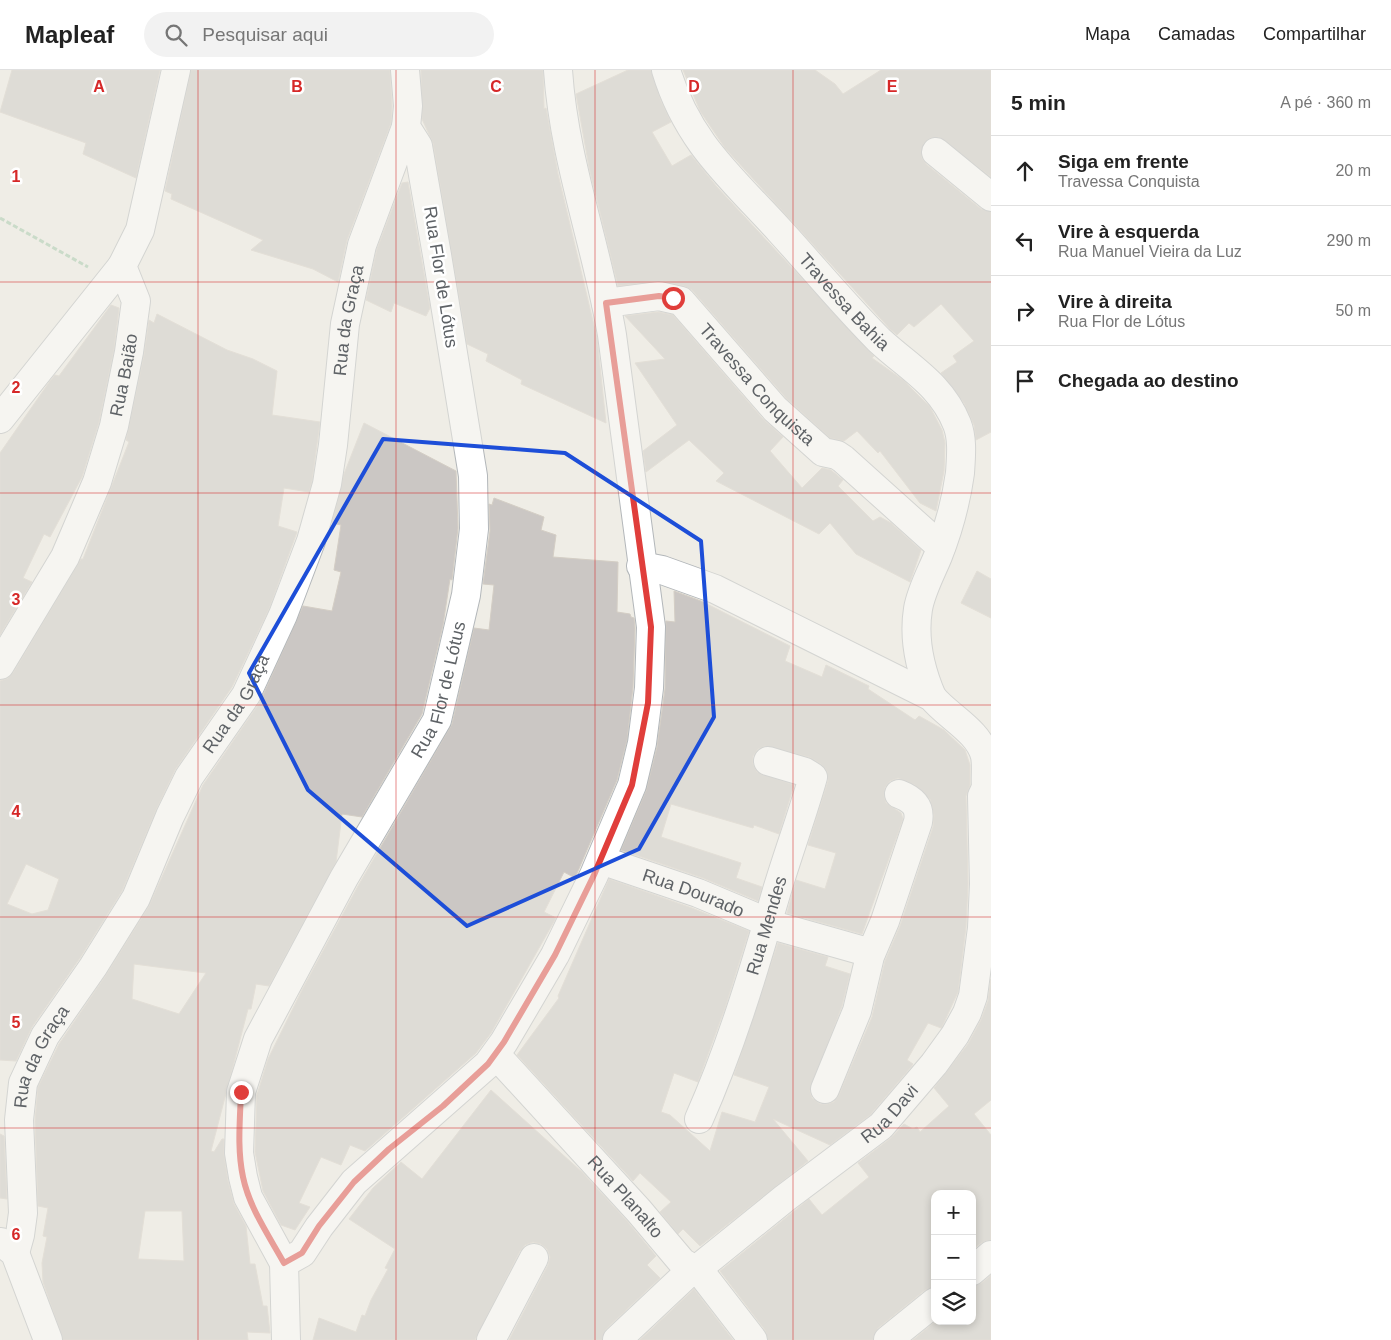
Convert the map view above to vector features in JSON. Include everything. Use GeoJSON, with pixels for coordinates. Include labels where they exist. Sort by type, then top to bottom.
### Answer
{"type":"FeatureCollection","features":[{"type":"Feature","properties":{"kind":"street"},"geometry":{"type":"LineString","coordinates":[[0,419],[117,273],[140,230],[176,70]]}},
{"type":"Feature","properties":{"kind":"street"},"geometry":{"type":"LineString","coordinates":[[405,70],[408,106],[406,127]]}},
{"type":"Feature","properties":{"kind":"street"},"geometry":{"type":"LineString","coordinates":[[286,1340],[284,1263],[302,1253],[319,1226],[354,1182],[389,1149],[443,1106],[496,1055],[555,955],[601,860],[632,785],[648,703],[651,627],[641,566],[622,411],[606,303],[568,150],[558,70]]}},
{"type":"Feature","properties":{"kind":"street","name":"Travessa Bahia"},"geometry":{"type":"LineString","coordinates":[[666,70],[690,125],[716,164],[780,230],[848,309],[885,345],[934,386],[952,413],[960,438],[961,462],[954,511],[942,548],[920,602],[917,622],[920,667],[932,697]]}},
{"type":"Feature","properties":{"kind":"street","name":"Rua da Graça"},"geometry":{"type":"LineString","coordinates":[[7,1247],[20,1235],[23,1213],[19,1120],[22,1083],[45,1036],[93,967],[136,898],[170,816],[190,777],[246,695],[283,615],[311,541],[327,484],[333,445],[345,324],[362,245],[406,127]]}},
{"type":"Feature","properties":{"kind":"street","name":"Rua Flor de Lótus"},"geometry":{"type":"LineString","coordinates":[[284,1263],[248,1197],[239,1153],[241,1092],[258,1039],[344,878],[437,720],[466,595],[474,529],[473,476],[427,190],[418,146],[406,127]]}},
{"type":"Feature","properties":{"kind":"street"},"geometry":{"type":"LineString","coordinates":[[936,152],[991,197]]}},
{"type":"Feature","properties":{"kind":"street","name":"Rua Baião"},"geometry":{"type":"LineString","coordinates":[[0,665],[65,557],[97,482],[108,445],[129,352],[136,300],[117,273]]}},
{"type":"Feature","properties":{"kind":"street","name":"Travessa Conquista"},"geometry":{"type":"LineString","coordinates":[[606,303],[659,296],[681,301],[764,398],[782,416],[823,452],[838,455],[843,459],[942,548]]}},
{"type":"Feature","properties":{"kind":"street"},"geometry":{"type":"LineString","coordinates":[[641,566],[662,570],[715,589],[932,697]]}},
{"type":"Feature","properties":{"kind":"street","name":"Rua Davi"},"geometry":{"type":"LineString","coordinates":[[617,1340],[685,1276],[882,1126],[934,1064],[967,1013],[972,996],[982,928],[984,884],[982,796],[988,790],[986,761],[981,747],[971,734],[939,706],[932,697]]}},
{"type":"Feature","properties":{"kind":"street","name":"Rua Mendes"},"geometry":{"type":"LineString","coordinates":[[699,1119],[733,1032],[814,777],[768,761]]}},
{"type":"Feature","properties":{"kind":"street"},"geometry":{"type":"LineString","coordinates":[[825,1089],[856,1011],[871,953],[887,913],[919,816],[916,804],[911,798],[899,794]]}},
{"type":"Feature","properties":{"kind":"street","name":"Rua Dourado"},"geometry":{"type":"LineString","coordinates":[[601,860],[698,893],[779,927],[871,953]]}},
{"type":"Feature","properties":{"kind":"street","name":"Rua Planalto"},"geometry":{"type":"LineString","coordinates":[[496,1055],[639,1211],[682,1262],[702,1274],[753,1340]]}},
{"type":"Feature","properties":{"kind":"street"},"geometry":{"type":"LineString","coordinates":[[7,1247],[48,1340]]}},
{"type":"Feature","properties":{"kind":"street"},"geometry":{"type":"LineString","coordinates":[[490,1340],[534,1258]]}},
{"type":"Feature","properties":{"kind":"street"},"geometry":{"type":"LineString","coordinates":[[888,1340],[931,1305]]}},
{"type":"Feature","properties":{"kind":"path"},"geometry":{"type":"LineString","coordinates":[[0,218],[117,273]]}},
{"type":"Feature","properties":{"kind":"highlighted area"},"geometry":{"type":"Polygon","coordinates":[[[383,439],[565,453],[701,541],[714,717],[639,849],[467,926],[308,790],[249,673],[383,439]]]}},
{"type":"Feature","properties":{"kind":"building"},"geometry":{"type":"Polygon","coordinates":[[[12,70],[160,70],[136,178],[83,154],[86,143],[0,112],[12,70]]]}},
{"type":"Feature","properties":{"kind":"building"},"geometry":{"type":"Polygon","coordinates":[[[191,70],[390,70],[391,123],[347,240],[338,282],[313,269],[251,250],[263,240],[171,199],[172,194],[165,191],[191,70]]]}},
{"type":"Feature","properties":{"kind":"building"},"geometry":{"type":"Polygon","coordinates":[[[421,70],[543,70],[544,109],[546,108],[558,174],[597,338],[606,423],[521,384],[522,380],[486,361],[488,354],[467,344],[433,143],[422,119],[421,70]]]}},
{"type":"Feature","properties":{"kind":"building"},"geometry":{"type":"Polygon","coordinates":[[[628,70],[651,70],[661,101],[671,122],[652,132],[672,166],[691,155],[717,187],[874,356],[872,358],[903,380],[930,407],[942,430],[945,443],[944,471],[936,511],[920,503],[880,451],[878,453],[857,431],[844,441],[830,438],[786,398],[692,290],[684,286],[662,281],[618,286],[589,167],[576,94],[628,70]]]}},
{"type":"Feature","properties":{"kind":"building"},"geometry":{"type":"Polygon","coordinates":[[[683,70],[815,70],[835,84],[843,94],[881,70],[991,70],[991,177],[939,137],[930,138],[924,143],[921,150],[922,158],[926,164],[981,209],[991,212],[991,432],[976,440],[974,425],[964,403],[941,373],[957,362],[953,356],[974,341],[941,304],[914,327],[909,323],[897,335],[890,329],[725,148],[700,111],[683,70]]]}},
{"type":"Feature","properties":{"kind":"building"},"geometry":{"type":"Polygon","coordinates":[[[408,182],[430,308],[426,316],[394,303],[391,312],[366,300],[377,249],[402,183],[408,182]]]}},
{"type":"Feature","properties":{"kind":"building"},"geometry":{"type":"Polygon","coordinates":[[[111,305],[119,308],[114,349],[99,422],[82,477],[50,537],[44,534],[23,578],[32,582],[0,635],[0,453],[50,381],[55,375],[59,376],[111,305]]]}},
{"type":"Feature","properties":{"kind":"building"},"geometry":{"type":"Polygon","coordinates":[[[658,312],[673,315],[763,419],[783,437],[770,451],[802,488],[822,468],[831,470],[843,480],[838,486],[873,521],[880,517],[891,523],[921,550],[910,582],[856,554],[830,523],[819,534],[716,481],[724,473],[689,440],[646,472],[643,451],[677,425],[635,363],[665,359],[625,316],[658,312]]]}},
{"type":"Feature","properties":{"kind":"building"},"geometry":{"type":"Polygon","coordinates":[[[157,314],[227,350],[253,359],[277,371],[272,415],[320,422],[312,481],[309,492],[284,488],[278,526],[297,532],[269,609],[232,687],[175,770],[122,891],[80,958],[32,1027],[16,1061],[0,1060],[0,681],[8,678],[13,673],[81,559],[83,559],[129,442],[126,440],[144,355],[149,320],[154,323],[157,314]],[[26,864],[7,904],[32,914],[48,910],[59,879],[26,864]]]}},
{"type":"Feature","properties":{"kind":"building"},"geometry":{"type":"Polygon","coordinates":[[[364,423],[456,471],[458,528],[452,580],[450,579],[443,625],[422,714],[362,817],[342,814],[336,862],[269,986],[256,984],[251,1009],[248,1009],[211,1151],[214,1152],[222,1139],[224,1139],[224,1155],[228,1181],[234,1204],[246,1226],[250,1264],[255,1264],[263,1306],[267,1306],[270,1333],[247,1332],[248,1340],[63,1340],[43,1282],[42,1263],[47,1237],[43,1236],[48,1208],[38,1206],[35,1121],[38,1087],[59,1044],[106,975],[149,906],[203,785],[260,702],[303,606],[332,611],[341,572],[334,570],[341,525],[332,523],[344,474],[364,423]],[[134,964],[132,999],[179,1014],[206,973],[165,968],[134,964]],[[145,1211],[138,1259],[184,1261],[182,1211],[145,1211]]]}},
{"type":"Feature","properties":{"kind":"building"},"geometry":{"type":"Polygon","coordinates":[[[494,498],[544,517],[541,530],[556,535],[553,557],[618,562],[617,612],[630,614],[634,618],[635,628],[633,687],[627,740],[617,780],[575,878],[564,872],[544,912],[556,918],[491,1033],[476,1053],[365,1151],[350,1145],[341,1165],[321,1157],[299,1203],[310,1207],[295,1230],[281,1225],[263,1191],[255,1152],[257,1095],[268,1059],[302,990],[358,886],[452,724],[474,628],[489,630],[494,585],[483,584],[490,531],[489,504],[492,505],[494,498]]]}},
{"type":"Feature","properties":{"kind":"building"},"geometry":{"type":"Polygon","coordinates":[[[977,571],[991,579],[991,618],[961,603],[977,571]]]}},
{"type":"Feature","properties":{"kind":"building"},"geometry":{"type":"Polygon","coordinates":[[[674,591],[701,601],[790,646],[785,661],[822,677],[826,665],[869,686],[868,689],[915,720],[919,716],[944,730],[965,750],[970,765],[970,785],[966,796],[968,884],[966,927],[958,992],[942,1027],[928,1023],[907,1060],[913,1064],[911,1067],[870,1115],[830,1145],[773,1119],[808,1161],[700,1246],[683,1229],[678,1234],[660,1212],[671,1202],[640,1173],[633,1181],[517,1055],[559,998],[558,996],[609,879],[692,908],[749,931],[725,1008],[698,1082],[674,1073],[661,1112],[670,1115],[710,1151],[722,1112],[755,1122],[769,1087],[734,1075],[778,943],[828,957],[825,966],[850,974],[842,1006],[810,1091],[812,1098],[820,1104],[834,1102],[839,1095],[872,1017],[885,961],[900,926],[933,827],[934,815],[930,799],[915,785],[898,778],[890,781],[885,787],[886,803],[901,813],[903,819],[862,934],[787,913],[796,880],[825,889],[836,853],[808,845],[828,781],[827,771],[821,764],[809,757],[765,746],[758,749],[753,756],[753,764],[757,772],[794,785],[779,834],[754,825],[753,828],[671,804],[661,837],[741,863],[736,878],[762,887],[758,901],[703,878],[621,850],[646,791],[657,747],[665,689],[666,621],[675,622],[674,591]]]}},
{"type":"Feature","properties":{"kind":"building"},"geometry":{"type":"Polygon","coordinates":[[[991,979],[991,1100],[974,1114],[991,1135],[991,1240],[976,1247],[976,1190],[931,1190],[931,1288],[925,1290],[878,1328],[873,1340],[768,1340],[765,1330],[720,1271],[809,1199],[822,1215],[869,1177],[858,1163],[891,1138],[904,1124],[913,1129],[917,1127],[920,1132],[949,1106],[934,1088],[968,1044],[981,1020],[988,1001],[991,979]]]}},
{"type":"Feature","properties":{"kind":"building"},"geometry":{"type":"Polygon","coordinates":[[[491,1090],[582,1172],[627,1221],[656,1256],[647,1265],[660,1278],[606,1329],[602,1340],[509,1340],[548,1265],[550,1257],[547,1249],[541,1244],[533,1242],[525,1245],[520,1251],[475,1340],[313,1340],[319,1318],[356,1332],[362,1315],[365,1316],[371,1300],[388,1269],[385,1268],[395,1249],[349,1219],[373,1188],[401,1162],[422,1179],[491,1090]]]}},
{"type":"Feature","properties":{"kind":"building"},"geometry":{"type":"Polygon","coordinates":[[[0,1134],[4,1136],[7,1199],[0,1198],[0,1134]]]}},
{"type":"Feature","properties":{"kind":"building"},"geometry":{"type":"Polygon","coordinates":[[[991,1275],[991,1340],[913,1340],[931,1325],[976,1325],[976,1285],[982,1283],[991,1275]]]}},
{"type":"Feature","properties":{"kind":"building"},"geometry":{"type":"Polygon","coordinates":[[[694,1289],[733,1340],[640,1340],[694,1289]]]}},
{"type":"Feature","properties":{"kind":"route"},"geometry":{"type":"LineString","coordinates":[[241,1092],[239,1153],[248,1197],[284,1263],[302,1253],[319,1226],[354,1182],[389,1149],[443,1106],[488,1064],[504,1042],[555,955],[594,875],[632,785],[642,743],[648,703],[651,627],[641,566],[634,497],[606,303],[659,296],[673,298]]}}]}
